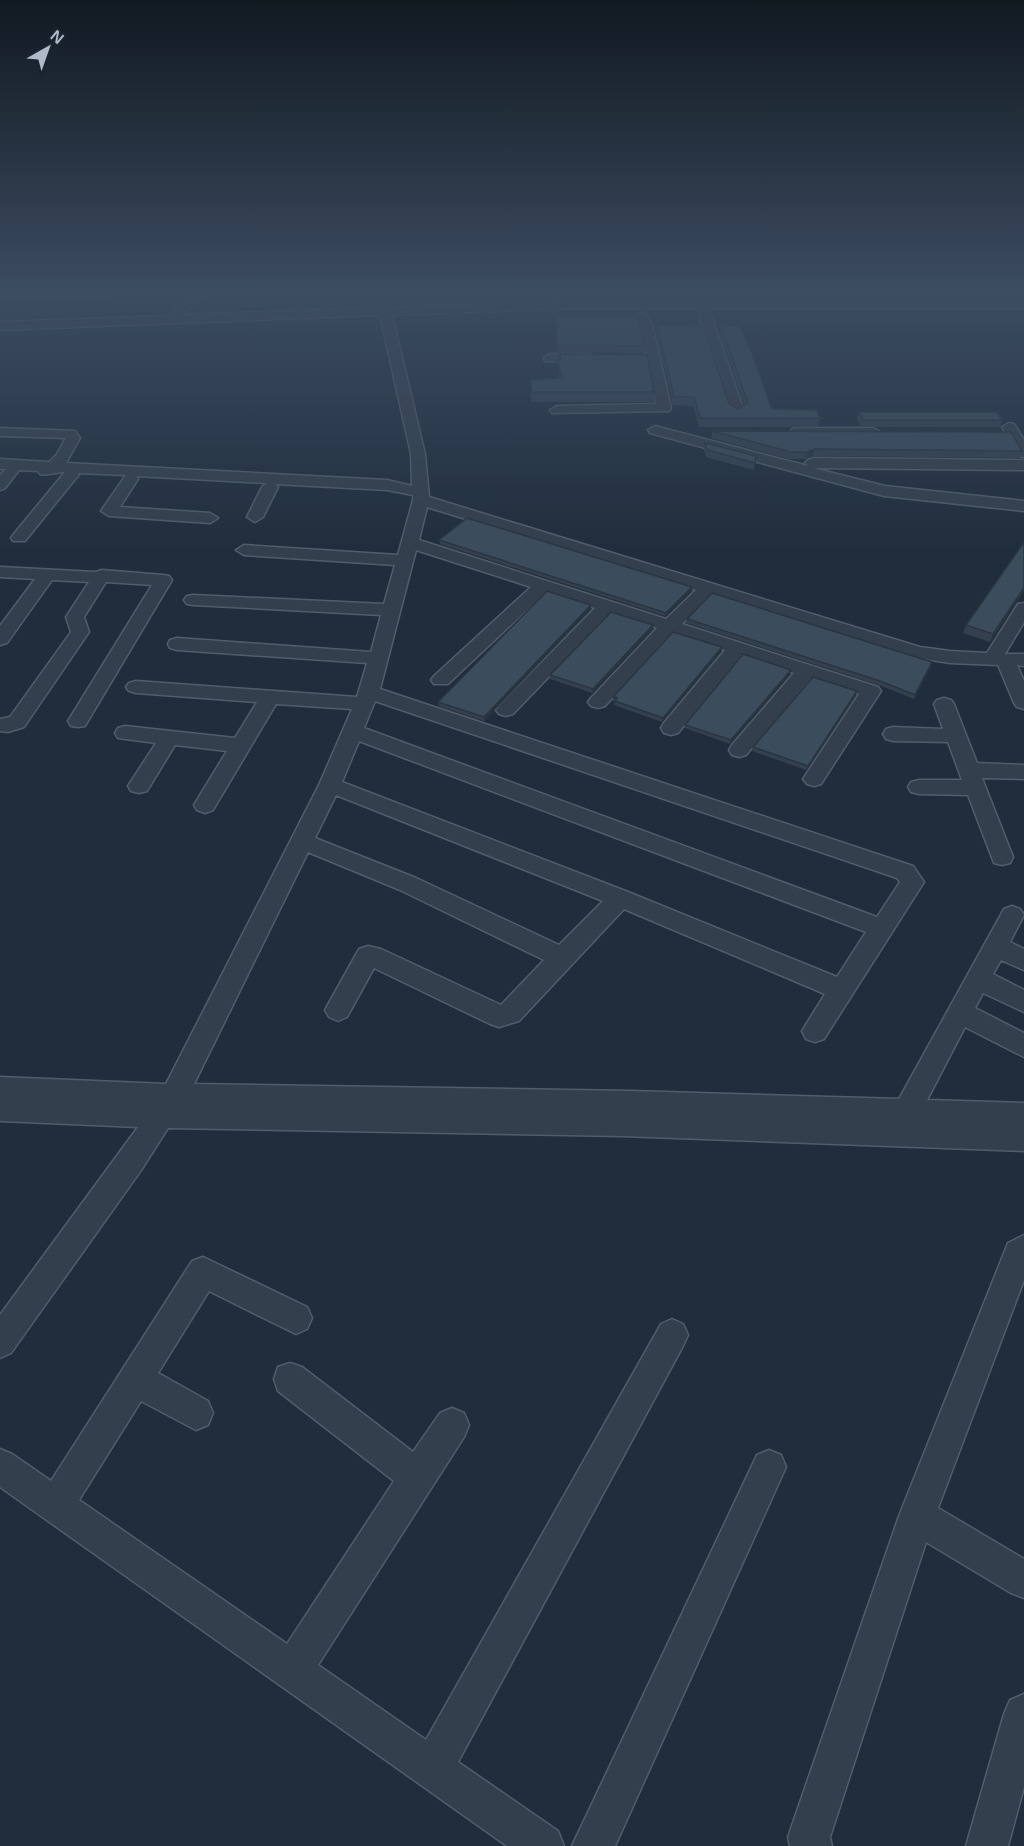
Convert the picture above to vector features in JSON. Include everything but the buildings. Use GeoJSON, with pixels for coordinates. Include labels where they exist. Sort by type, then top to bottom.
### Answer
{"type":"FeatureCollection","features":[{"type":"Feature","properties":{"kind":"street"},"geometry":{"type":"LineString","coordinates":[[0,1342],[132,1160],[167,1106],[330,785],[366,698],[407,552],[416,494],[418,454],[401,380]]}},
{"type":"Feature","properties":{"kind":"street"},"geometry":{"type":"LineString","coordinates":[[557,410],[664,408],[655,380]]}},
{"type":"Feature","properties":{"kind":"street"},"geometry":{"type":"LineString","coordinates":[[726,380],[737,412]]}},
{"type":"Feature","properties":{"kind":"street"},"geometry":{"type":"LineString","coordinates":[[990,433],[1012,430],[1024,453]]}},
{"type":"Feature","properties":{"kind":"street"},"geometry":{"type":"LineString","coordinates":[[0,432],[70,434],[73,438],[62,460],[56,466],[41,472]]}},
{"type":"Feature","properties":{"kind":"street"},"geometry":{"type":"LineString","coordinates":[[728,433],[662,432],[884,491],[1024,506]]}},
{"type":"Feature","properties":{"kind":"street"},"geometry":{"type":"LineString","coordinates":[[786,432],[884,432]]}},
{"type":"Feature","properties":{"kind":"street"},"geometry":{"type":"LineString","coordinates":[[781,463],[1024,465]]}},
{"type":"Feature","properties":{"kind":"street"},"geometry":{"type":"LineString","coordinates":[[4,468],[56,466],[230,480],[270,487],[416,494]]}},
{"type":"Feature","properties":{"kind":"street"},"geometry":{"type":"LineString","coordinates":[[4,468],[130,479],[387,485],[918,652],[1007,660]]}},
{"type":"Feature","properties":{"kind":"street"},"geometry":{"type":"LineString","coordinates":[[0,485],[4,468]]}},
{"type":"Feature","properties":{"kind":"street"},"geometry":{"type":"LineString","coordinates":[[19,538],[71,475]]}},
{"type":"Feature","properties":{"kind":"street"},"geometry":{"type":"LineString","coordinates":[[130,479],[109,511],[210,518]]}},
{"type":"Feature","properties":{"kind":"street"},"geometry":{"type":"LineString","coordinates":[[255,517],[270,487]]}},
{"type":"Feature","properties":{"kind":"street"},"geometry":{"type":"LineString","coordinates":[[244,549],[407,552],[544,585],[871,691],[814,779]]}},
{"type":"Feature","properties":{"kind":"street"},"geometry":{"type":"LineString","coordinates":[[0,572],[160,578],[164,582],[78,722]]}},
{"type":"Feature","properties":{"kind":"street"},"geometry":{"type":"LineString","coordinates":[[0,639],[48,573]]}},
{"type":"Feature","properties":{"kind":"street"},"geometry":{"type":"LineString","coordinates":[[0,725],[8,726],[17,722],[80,632],[75,617],[102,575]]}},
{"type":"Feature","properties":{"kind":"street"},"geometry":{"type":"LineString","coordinates":[[441,680],[544,585]]}},
{"type":"Feature","properties":{"kind":"street"},"geometry":{"type":"LineString","coordinates":[[598,702],[709,587]]}},
{"type":"Feature","properties":{"kind":"street"},"geometry":{"type":"LineString","coordinates":[[193,600],[391,610]]}},
{"type":"Feature","properties":{"kind":"street"},"geometry":{"type":"LineString","coordinates":[[506,710],[608,605]]}},
{"type":"Feature","properties":{"kind":"street"},"geometry":{"type":"LineString","coordinates":[[1024,608],[1007,660],[1024,703]]}},
{"type":"Feature","properties":{"kind":"street"},"geometry":{"type":"LineString","coordinates":[[177,644],[378,658]]}},
{"type":"Feature","properties":{"kind":"street"},"geometry":{"type":"LineString","coordinates":[[671,728],[737,648]]}},
{"type":"Feature","properties":{"kind":"street"},"geometry":{"type":"LineString","coordinates":[[739,750],[807,670]]}},
{"type":"Feature","properties":{"kind":"street"},"geometry":{"type":"LineString","coordinates":[[136,687],[270,697],[366,698],[906,872],[912,882],[815,1032]]}},
{"type":"Feature","properties":{"kind":"street"},"geometry":{"type":"LineString","coordinates":[[205,805],[270,697]]}},
{"type":"Feature","properties":{"kind":"street"},"geometry":{"type":"LineString","coordinates":[[944,704],[1002,857]]}},
{"type":"Feature","properties":{"kind":"street"},"geometry":{"type":"LineString","coordinates":[[352,731],[883,929]]}},
{"type":"Feature","properties":{"kind":"street"},"geometry":{"type":"LineString","coordinates":[[125,733],[242,746]]}},
{"type":"Feature","properties":{"kind":"street"},"geometry":{"type":"LineString","coordinates":[[893,735],[955,736]]}},
{"type":"Feature","properties":{"kind":"street"},"geometry":{"type":"LineString","coordinates":[[139,786],[169,738]]}},
{"type":"Feature","properties":{"kind":"street"},"geometry":{"type":"LineString","coordinates":[[920,787],[1024,772]]}},
{"type":"Feature","properties":{"kind":"street"},"geometry":{"type":"LineString","coordinates":[[330,785],[620,898],[842,990]]}},
{"type":"Feature","properties":{"kind":"street"},"geometry":{"type":"LineString","coordinates":[[302,842],[408,884],[562,957]]}},
{"type":"Feature","properties":{"kind":"street"},"geometry":{"type":"LineString","coordinates":[[338,1010],[368,956],[372,956],[499,1016],[510,1014],[620,898]]}},
{"type":"Feature","properties":{"kind":"street"},"geometry":{"type":"LineString","coordinates":[[901,1123],[1012,915]]}},
{"type":"Feature","properties":{"kind":"street"},"geometry":{"type":"LineString","coordinates":[[995,946],[1024,960]]}},
{"type":"Feature","properties":{"kind":"street"},"geometry":{"type":"LineString","coordinates":[[978,978],[1024,1002]]}},
{"type":"Feature","properties":{"kind":"street"},"geometry":{"type":"LineString","coordinates":[[960,1012],[1024,1046]]}},
{"type":"Feature","properties":{"kind":"street"},"geometry":{"type":"LineString","coordinates":[[0,1089],[167,1106]]}},
{"type":"Feature","properties":{"kind":"street"},"geometry":{"type":"LineString","coordinates":[[0,1109],[167,1106],[610,1123],[901,1123],[1024,1115]]}},
{"type":"Feature","properties":{"kind":"street"},"geometry":{"type":"LineString","coordinates":[[901,1123],[1024,1138]]}},
{"type":"Feature","properties":{"kind":"street"},"geometry":{"type":"LineString","coordinates":[[811,1846],[809,1837],[917,1516],[1019,1253],[1024,1250]]}},
{"type":"Feature","properties":{"kind":"street"},"geometry":{"type":"LineString","coordinates":[[56,1505],[203,1272],[296,1318]]}},
{"type":"Feature","properties":{"kind":"street"},"geometry":{"type":"LineString","coordinates":[[432,1769],[672,1335]]}},
{"type":"Feature","properties":{"kind":"street"},"geometry":{"type":"LineString","coordinates":[[135,1379],[196,1413]]}},
{"type":"Feature","properties":{"kind":"street"},"geometry":{"type":"LineString","coordinates":[[290,1379],[417,1477]]}},
{"type":"Feature","properties":{"kind":"street"},"geometry":{"type":"LineString","coordinates":[[293,1670],[452,1425]]}},
{"type":"Feature","properties":{"kind":"street"},"geometry":{"type":"LineString","coordinates":[[0,1466],[543,1846]]}},
{"type":"Feature","properties":{"kind":"street"},"geometry":{"type":"LineString","coordinates":[[592,1846],[769,1467]]}},
{"type":"Feature","properties":{"kind":"street"},"geometry":{"type":"LineString","coordinates":[[917,1516],[1024,1581]]}},
{"type":"Feature","properties":{"kind":"street"},"geometry":{"type":"LineString","coordinates":[[987,1846],[1024,1714]]}}]}
